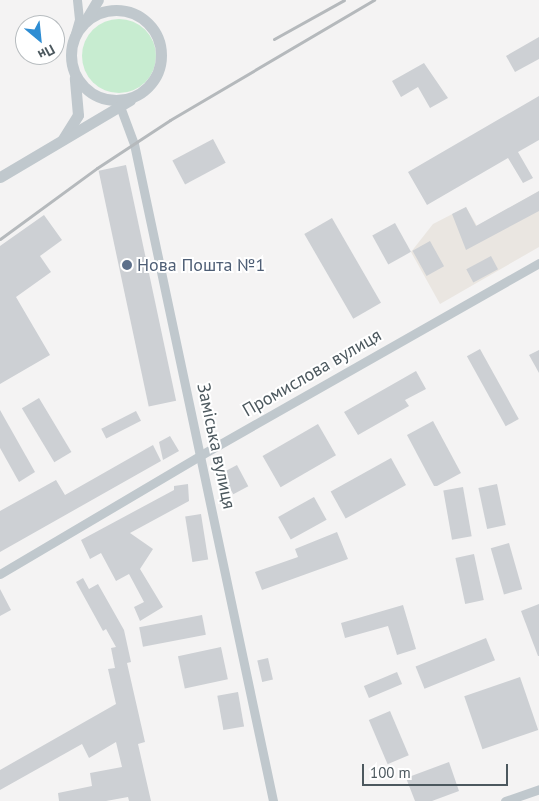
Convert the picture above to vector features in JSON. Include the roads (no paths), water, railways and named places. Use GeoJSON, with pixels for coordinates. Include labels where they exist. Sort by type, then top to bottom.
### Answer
{"type":"FeatureCollection","features":[{"type":"Feature","properties":{"kind":"street"},"geometry":{"type":"LineString","coordinates":[[54,147],[67,135],[78,115],[79,102],[73,69],[72,44],[79,19],[77,0]]}},
{"type":"Feature","properties":{"kind":"street"},"geometry":{"type":"LineString","coordinates":[[72,44],[98,0]]}},
{"type":"Feature","properties":{"kind":"street"},"geometry":{"type":"LineString","coordinates":[[0,177],[54,147],[120,103],[133,98],[156,78],[162,62],[162,46],[155,31],[117,0]]}},
{"type":"Feature","properties":{"kind":"street"},"geometry":{"type":"LineString","coordinates":[[84,22],[108,10],[135,13]]}},
{"type":"Feature","properties":{"kind":"street"},"geometry":{"type":"LineString","coordinates":[[73,69],[91,92],[120,103]]}},
{"type":"Feature","properties":{"kind":"street","name":"Заміська вулиця"},"geometry":{"type":"LineString","coordinates":[[120,103],[134,144],[273,801]]}},
{"type":"Feature","properties":{"kind":"street","name":"Промислова вулиця"},"geometry":{"type":"LineString","coordinates":[[0,574],[201,454],[539,263]]}},
{"type":"Feature","properties":{"kind":"street"},"geometry":{"type":"LineString","coordinates":[[505,801],[539,789]]}},
{"type":"Feature","properties":{"kind":"railway"},"geometry":{"type":"LineString","coordinates":[[274,39],[344,0]]}},
{"type":"Feature","properties":{"kind":"railway"},"geometry":{"type":"LineString","coordinates":[[0,239],[97,168],[170,120],[374,0]]}},
{"type":"Feature","properties":{"kind":"place","name":"Нова Пошта №1"},"geometry":{"type":"Point","coordinates":[127,265]}}]}
